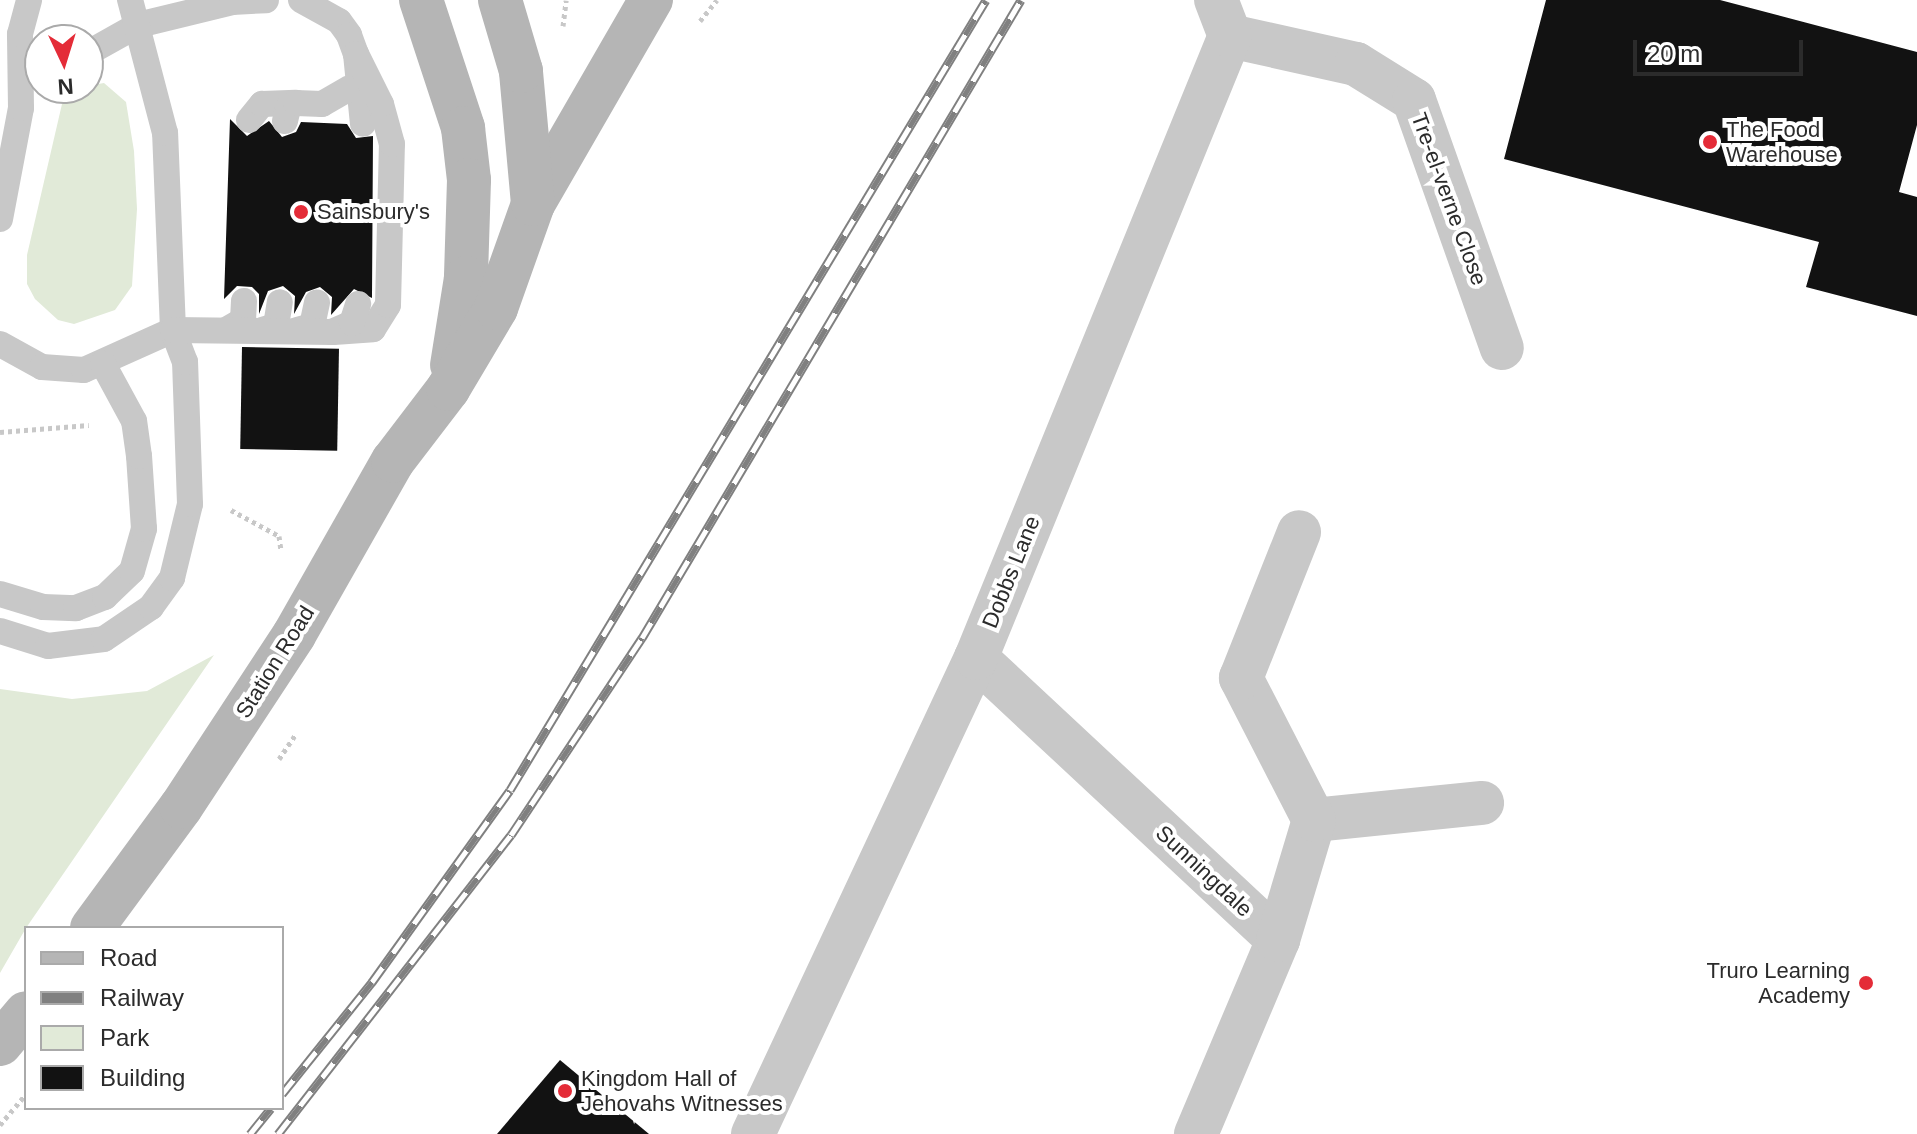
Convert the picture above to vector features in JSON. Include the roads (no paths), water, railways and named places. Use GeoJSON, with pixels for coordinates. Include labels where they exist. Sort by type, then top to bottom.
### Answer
{"type":"FeatureCollection","features":[{"type":"Feature","properties":{"kind":"street","name":"Station Road"},"geometry":{"type":"LineString","coordinates":[[421,0],[463,128],[469,180],[466,278],[448,389]]}},
{"type":"Feature","properties":{"kind":"street","name":"Station Road"},"geometry":{"type":"LineString","coordinates":[[93,926],[181,807],[294,635],[393,461],[448,389],[496,308],[533,204],[520,63],[500,0]]}},
{"type":"Feature","properties":{"kind":"street"},"geometry":{"type":"LineString","coordinates":[[533,204],[651,0]]}},
{"type":"Feature","properties":{"kind":"street","name":"Tre-el-verne Close"},"geometry":{"type":"LineString","coordinates":[[1223,18],[1356,64],[1414,100],[1502,348]]}},
{"type":"Feature","properties":{"kind":"street","name":"Dobbs Lane"},"geometry":{"type":"LineString","coordinates":[[753,1134],[976,658],[1223,18]]}},
{"type":"Feature","properties":{"kind":"street"},"geometry":{"type":"LineString","coordinates":[[1196,1134],[1278,940],[1314,820],[1241,678],[1299,532]]}},
{"type":"Feature","properties":{"kind":"street","name":"Sunningdale"},"geometry":{"type":"LineString","coordinates":[[976,658],[1278,940]]}},
{"type":"Feature","properties":{"kind":"street"},"geometry":{"type":"LineString","coordinates":[[1314,820],[1482,803]]}},
{"type":"Feature","properties":{"kind":"street"},"geometry":{"type":"LineString","coordinates":[[0,1044],[24,1015]]}},
{"type":"Feature","properties":{"kind":"lane"},"geometry":{"type":"LineString","coordinates":[[0,219],[21,108],[20,34],[29,0]]}},
{"type":"Feature","properties":{"kind":"lane"},"geometry":{"type":"LineString","coordinates":[[0,631],[48,646],[85,644],[124,628],[151,607],[179,564],[190,504],[185,362],[173,330],[165,133],[130,0]]}},
{"type":"Feature","properties":{"kind":"lane"},"geometry":{"type":"LineString","coordinates":[[104,44],[138,25],[232,2],[266,0]]}},
{"type":"Feature","properties":{"kind":"lane"},"geometry":{"type":"LineString","coordinates":[[0,344],[42,367],[84,370],[173,330],[332,332],[373,329],[388,305],[392,144],[381,104],[339,21],[301,0]]}},
{"type":"Feature","properties":{"kind":"lane"},"geometry":{"type":"LineString","coordinates":[[324,122],[350,88],[356,54]]}},
{"type":"Feature","properties":{"kind":"lane"},"geometry":{"type":"LineString","coordinates":[[356,54],[363,124]]}},
{"type":"Feature","properties":{"kind":"lane"},"geometry":{"type":"LineString","coordinates":[[249,120],[262,104],[290,112],[322,104],[350,88]]}},
{"type":"Feature","properties":{"kind":"lane"},"geometry":{"type":"LineString","coordinates":[[21,108],[25,104]]}},
{"type":"Feature","properties":{"kind":"lane"},"geometry":{"type":"LineString","coordinates":[[226,330],[243,320],[244,301]]}},
{"type":"Feature","properties":{"kind":"lane"},"geometry":{"type":"LineString","coordinates":[[262,330],[276,326],[280,302]]}},
{"type":"Feature","properties":{"kind":"lane"},"geometry":{"type":"LineString","coordinates":[[297,330],[312,326],[317,303]]}},
{"type":"Feature","properties":{"kind":"lane"},"geometry":{"type":"LineString","coordinates":[[332,332],[352,323],[358,304]]}},
{"type":"Feature","properties":{"kind":"lane"},"geometry":{"type":"LineString","coordinates":[[0,594],[43,607],[76,608],[105,597],[125,580],[144,529],[139,456],[134,421],[103,364]]}},
{"type":"Feature","properties":{"kind":"railway"},"geometry":{"type":"LineString","coordinates":[[284,1092],[372,982],[510,790],[986,0]]}},
{"type":"Feature","properties":{"kind":"railway"},"geometry":{"type":"LineString","coordinates":[[278,1134],[511,835],[642,638],[1021,0]]}},
{"type":"Feature","properties":{"kind":"railway"},"geometry":{"type":"LineString","coordinates":[[250,1134],[269,1110]]}},
{"type":"Feature","properties":{"kind":"place","name":"The Food Warehouse"},"geometry":{"type":"Point","coordinates":[1710,142]}},
{"type":"Feature","properties":{"kind":"place","name":"Sainsbury's"},"geometry":{"type":"Point","coordinates":[301,212]}},
{"type":"Feature","properties":{"kind":"place","name":"Truro Learning Academy"},"geometry":{"type":"Point","coordinates":[1866,983]}},
{"type":"Feature","properties":{"kind":"place","name":"Kingdom Hall of Jehovahs Witnesses"},"geometry":{"type":"Point","coordinates":[565,1091]}}]}
